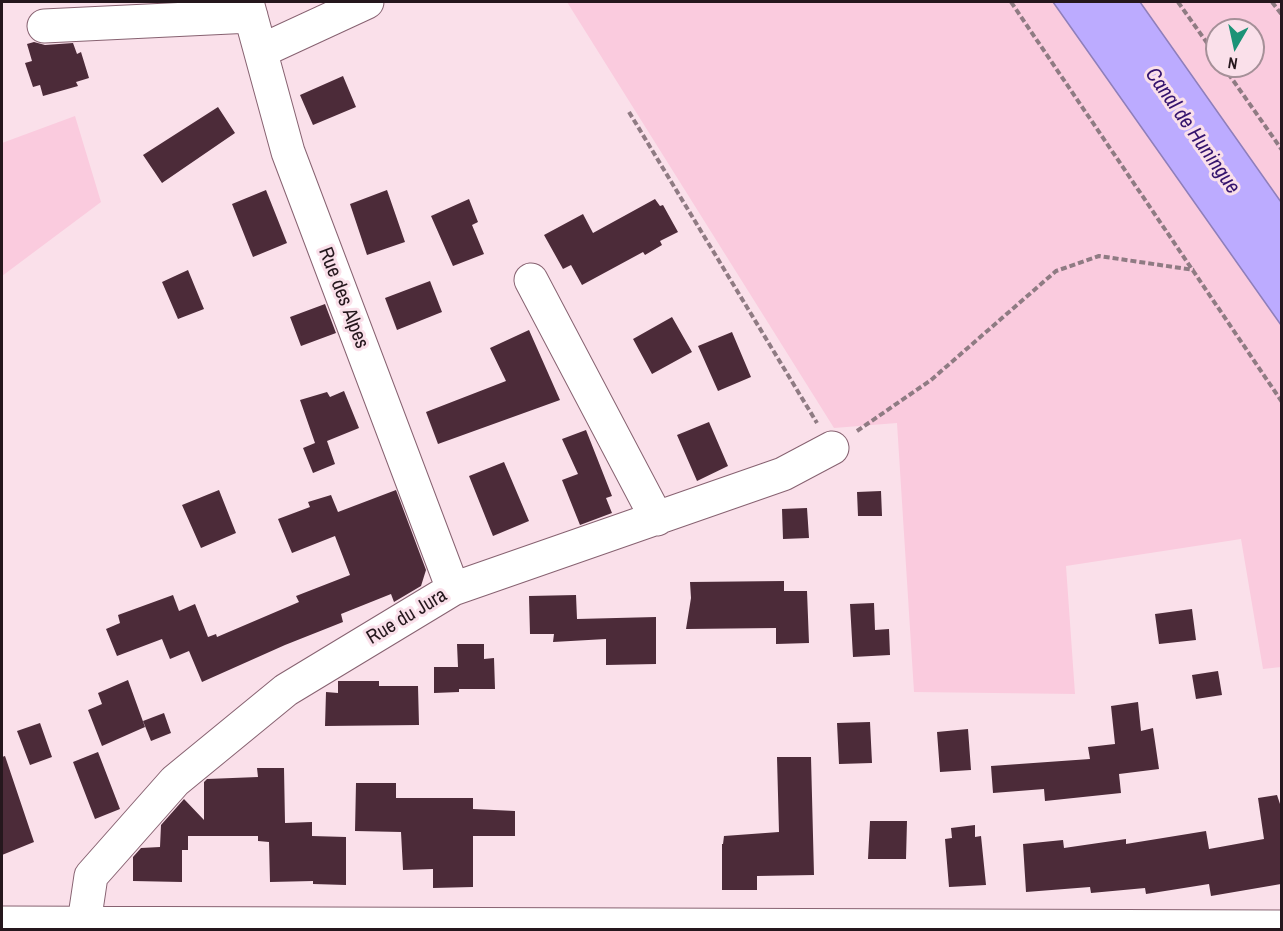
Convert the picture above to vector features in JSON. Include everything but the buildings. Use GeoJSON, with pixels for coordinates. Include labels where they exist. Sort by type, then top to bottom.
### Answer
{"type":"FeatureCollection","features":[{"type":"Feature","properties":{"kind":"street"},"geometry":{"type":"LineString","coordinates":[[261,51],[367,2]]}},
{"type":"Feature","properties":{"kind":"street"},"geometry":{"type":"LineString","coordinates":[[44,26],[249,9]]}},
{"type":"Feature","properties":{"kind":"street","name":"Rue des Alpes"},"geometry":{"type":"LineString","coordinates":[[249,9],[288,152],[453,590]]}},
{"type":"Feature","properties":{"kind":"street"},"geometry":{"type":"LineString","coordinates":[[531,280],[657,519]]}},
{"type":"Feature","properties":{"kind":"street","name":"Rue du Jura"},"geometry":{"type":"LineString","coordinates":[[84,922],[91,876],[175,781],[286,690],[453,590],[783,474],[832,448]]}},
{"type":"Feature","properties":{"kind":"street"},"geometry":{"type":"LineString","coordinates":[[2,923],[633,928],[1281,927]]}},
{"type":"Feature","properties":{"kind":"path"},"geometry":{"type":"LineString","coordinates":[[1011,2],[1281,402]]}},
{"type":"Feature","properties":{"kind":"path"},"geometry":{"type":"LineString","coordinates":[[1178,2],[1205,40]]}},
{"type":"Feature","properties":{"kind":"path"},"geometry":{"type":"LineString","coordinates":[[1272,2],[1281,15]]}},
{"type":"Feature","properties":{"kind":"path"},"geometry":{"type":"LineString","coordinates":[[1231,78],[1281,150]]}},
{"type":"Feature","properties":{"kind":"path"},"geometry":{"type":"LineString","coordinates":[[629,112],[832,448],[931,380],[1056,271],[1099,256],[1194,270]]}},
{"type":"Feature","properties":{"kind":"shaded area"},"geometry":{"type":"Polygon","coordinates":[[[567,2],[1281,2],[1281,667],[1263,669],[1241,539],[1066,566],[1075,694],[914,692],[897,423],[834,428],[567,2]]]}},
{"type":"Feature","properties":{"kind":"shaded area"},"geometry":{"type":"Polygon","coordinates":[[[75,116],[101,202],[2,276],[2,143],[75,116]]]}},
{"type":"Feature","properties":{"kind":"water","name":"Canal de Huningue"},"geometry":{"type":"Polygon","coordinates":[[[1053,2],[1140,2],[1281,202],[1281,325],[1053,2]]]}}]}
